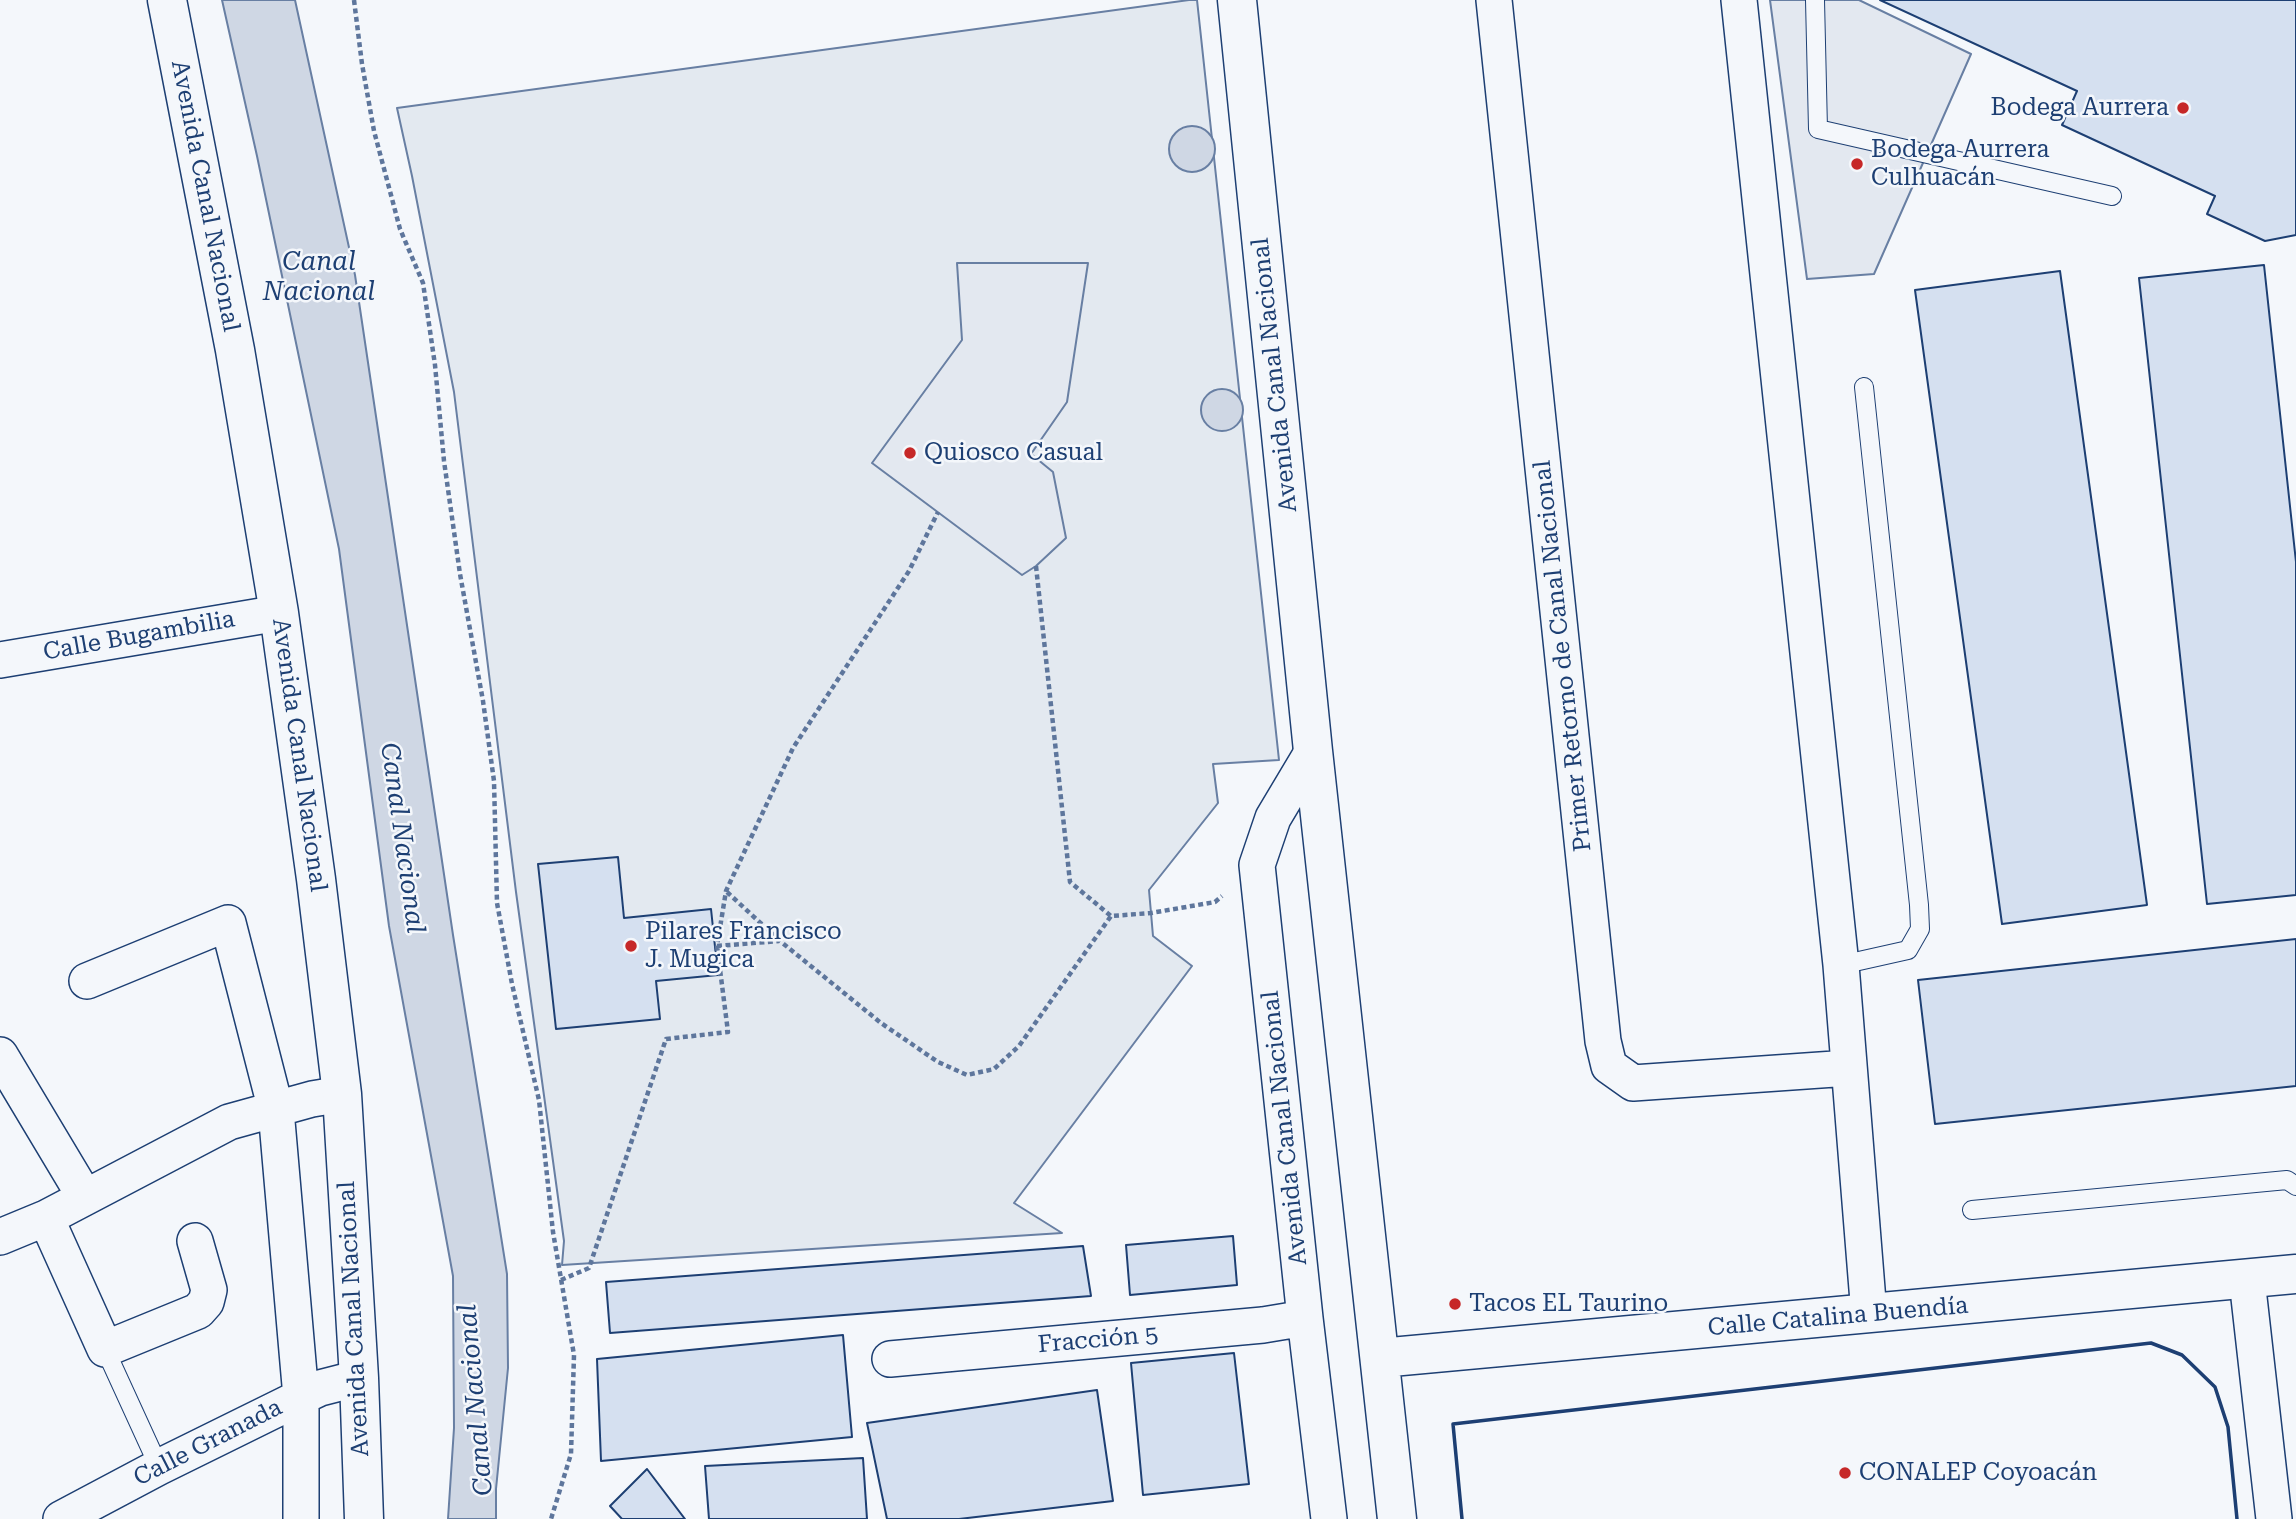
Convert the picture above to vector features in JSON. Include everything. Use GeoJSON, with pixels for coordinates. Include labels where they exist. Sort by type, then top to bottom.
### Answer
{"type":"FeatureCollection","features":[{"type":"Feature","properties":{"kind":"street","name":"Avenida Canal Nacional"},"geometry":{"type":"LineString","coordinates":[[167,0],[235,350],[279,612],[316,879],[342,1094],[359,1378],[364,1519]]}},
{"type":"Feature","properties":{"kind":"street","name":"Avenida Canal Nacional"},"geometry":{"type":"LineString","coordinates":[[1237,0],[1313,751],[1397,1519]]}},
{"type":"Feature","properties":{"kind":"street","name":"Primer Retorno de Canal Nacional"},"geometry":{"type":"LineString","coordinates":[[1494,0],[1602,1027],[1609,1066],[1633,1083],[1849,1068]]}},
{"type":"Feature","properties":{"kind":"street"},"geometry":{"type":"LineString","coordinates":[[1739,0],[1841,965],[1869,1314]]}},
{"type":"Feature","properties":{"kind":"street","name":"Calle Bugambilia"},"geometry":{"type":"LineString","coordinates":[[1,657],[279,612]]}},
{"type":"Feature","properties":{"kind":"street","name":"Avenida Canal Nacional"},"geometry":{"type":"LineString","coordinates":[[1313,751],[1273,818],[1257,865],[1329,1519]]}},
{"type":"Feature","properties":{"kind":"street"},"geometry":{"type":"LineString","coordinates":[[86,981],[228,923],[276,1110],[301,1397],[301,1519]]}},
{"type":"Feature","properties":{"kind":"street"},"geometry":{"type":"LineString","coordinates":[[0,1055],[85,1197]]}},
{"type":"Feature","properties":{"kind":"street"},"geometry":{"type":"LineString","coordinates":[[0,1237],[46,1218],[229,1122],[342,1094]]}},
{"type":"Feature","properties":{"kind":"street"},"geometry":{"type":"LineString","coordinates":[[46,1218],[105,1349],[198,1311],[206,1302],[209,1290],[195,1241]]}},
{"type":"Feature","properties":{"kind":"street","name":"Calle Catalina Buendía"},"geometry":{"type":"LineString","coordinates":[[1380,1358],[2296,1274]]}},
{"type":"Feature","properties":{"kind":"street"},"geometry":{"type":"LineString","coordinates":[[2247,1280],[2274,1519]]}},
{"type":"Feature","properties":{"kind":"street","name":"Fracción 5"},"geometry":{"type":"LineString","coordinates":[[890,1359],[1263,1325],[1305,1318]]}},
{"type":"Feature","properties":{"kind":"street","name":"Calle Granada"},"geometry":{"type":"LineString","coordinates":[[80,1514],[159,1467],[301,1397],[320,1388],[359,1378]]}},
{"type":"Feature","properties":{"kind":"lane"},"geometry":{"type":"LineString","coordinates":[[1815,0],[1818,129],[2112,196]]}},
{"type":"Feature","properties":{"kind":"lane"},"geometry":{"type":"LineString","coordinates":[[1841,965],[1908,950],[1920,929],[1864,387]]}},
{"type":"Feature","properties":{"kind":"lane"},"geometry":{"type":"LineString","coordinates":[[1972,1210],[2287,1180],[2296,1186]]}},
{"type":"Feature","properties":{"kind":"lane"},"geometry":{"type":"LineString","coordinates":[[105,1349],[159,1467]]}},
{"type":"Feature","properties":{"kind":"path"},"geometry":{"type":"LineString","coordinates":[[354,0],[374,131],[400,229],[422,283],[435,365],[444,461],[460,574],[483,701],[494,781],[497,903],[512,984],[539,1100],[553,1231],[574,1355],[571,1454],[551,1519]]}},
{"type":"Feature","properties":{"kind":"path"},"geometry":{"type":"LineString","coordinates":[[561,1280],[589,1268],[666,1039],[727,1032],[717,946],[726,891],[793,748],[909,572],[938,512]]}},
{"type":"Feature","properties":{"kind":"path"},"geometry":{"type":"LineString","coordinates":[[1036,566],[1069,882],[1111,916],[1151,913],[1215,902],[1257,865]]}},
{"type":"Feature","properties":{"kind":"path"},"geometry":{"type":"LineString","coordinates":[[726,891],[780,941],[881,1023],[938,1062],[967,1075],[994,1069],[1019,1046],[1111,916]]}},
{"type":"Feature","properties":{"kind":"path"},"geometry":{"type":"LineString","coordinates":[[717,946],[780,941]]}},
{"type":"Feature","properties":{"kind":"shaded area"},"geometry":{"type":"Polygon","coordinates":[[[1197,0],[1279,760],[1213,764],[1218,803],[1149,890],[1153,936],[1192,966],[1014,1203],[1062,1233],[562,1265],[564,1241],[516,892],[454,392],[397,108],[1197,0]]]}},
{"type":"Feature","properties":{"kind":"shaded area","name":"Bodega Aurrera Culhuacán"},"geometry":{"type":"Polygon","coordinates":[[[1770,0],[1859,0],[1971,54],[1874,274],[1807,279],[1770,0]]]}},
{"type":"Feature","properties":{"kind":"shaded area"},"geometry":{"type":"Polygon","coordinates":[[[957,263],[1088,263],[1067,402],[1031,454],[1053,472],[1066,538],[1036,566],[1022,575],[872,463],[962,340],[957,263]]]}},
{"type":"Feature","properties":{"kind":"water","name":"Canal Nacional"},"geometry":{"type":"Polygon","coordinates":[[[222,0],[295,0],[355,275],[453,935],[507,1274],[508,1368],[496,1489],[496,1519],[448,1519],[454,1428],[453,1276],[389,926],[339,549],[222,0]]]}},
{"type":"Feature","properties":{"kind":"water"},"geometry":{"type":"Polygon","coordinates":[[[1192,126],[1208,133],[1215,149],[1208,165],[1192,172],[1176,165],[1169,149],[1176,133],[1192,126]]]}},
{"type":"Feature","properties":{"kind":"water"},"geometry":{"type":"Polygon","coordinates":[[[1222,389],[1237,395],[1243,410],[1237,425],[1222,431],[1207,425],[1201,410],[1207,395],[1222,389]]]}},
{"type":"Feature","properties":{"kind":"building","name":"Bodega Aurrera"},"geometry":{"type":"Polygon","coordinates":[[[1880,0],[2296,0],[2296,235],[2265,241],[2207,214],[2215,196],[2062,125],[2077,91],[1880,0]]]}},
{"type":"Feature","properties":{"kind":"building"},"geometry":{"type":"Polygon","coordinates":[[[2264,265],[2296,562],[2296,895],[2207,904],[2139,278],[2264,265]]]}},
{"type":"Feature","properties":{"kind":"building"},"geometry":{"type":"Polygon","coordinates":[[[2060,271],[2147,905],[2002,924],[1915,290],[2060,271]]]}},
{"type":"Feature","properties":{"kind":"building","name":"Pilares Francisco J. Mugica"},"geometry":{"type":"Polygon","coordinates":[[[618,857],[624,918],[711,909],[718,975],[656,981],[660,1019],[556,1029],[538,864],[618,857]]]}},
{"type":"Feature","properties":{"kind":"building"},"geometry":{"type":"Polygon","coordinates":[[[2296,939],[2296,1086],[1935,1124],[1918,980],[2296,939]]]}},
{"type":"Feature","properties":{"kind":"building"},"geometry":{"type":"Polygon","coordinates":[[[1233,1236],[1237,1285],[1130,1295],[1126,1245],[1233,1236]]]}},
{"type":"Feature","properties":{"kind":"building"},"geometry":{"type":"Polygon","coordinates":[[[1083,1246],[1091,1296],[610,1333],[606,1282],[1083,1246]]]}},
{"type":"Feature","properties":{"kind":"building"},"geometry":{"type":"Polygon","coordinates":[[[843,1335],[852,1437],[601,1461],[597,1359],[843,1335]]]}},
{"type":"Feature","properties":{"kind":"building"},"geometry":{"type":"Polygon","coordinates":[[[1234,1353],[1249,1484],[1143,1495],[1131,1363],[1234,1353]]]}},
{"type":"Feature","properties":{"kind":"building"},"geometry":{"type":"Polygon","coordinates":[[[1097,1390],[1113,1501],[959,1519],[887,1519],[867,1423],[1097,1390]]]}},
{"type":"Feature","properties":{"kind":"building"},"geometry":{"type":"Polygon","coordinates":[[[863,1458],[867,1519],[709,1519],[705,1466],[863,1458]]]}},
{"type":"Feature","properties":{"kind":"building"},"geometry":{"type":"Polygon","coordinates":[[[647,1469],[685,1519],[622,1519],[610,1506],[647,1469]]]}},
{"type":"Feature","properties":{"kind":"wall"},"geometry":{"type":"LineString","coordinates":[[1462,1519],[1453,1424],[2151,1343],[2182,1355],[2215,1387],[2228,1427],[2237,1519]]}},
{"type":"Feature","properties":{"kind":"place","name":"Bodega Aurrera"},"geometry":{"type":"Point","coordinates":[2183,108]}},
{"type":"Feature","properties":{"kind":"place","name":"Bodega Aurrera Culhuacán"},"geometry":{"type":"Point","coordinates":[1857,164]}},
{"type":"Feature","properties":{"kind":"place","name":"Quiosco Casual"},"geometry":{"type":"Point","coordinates":[910,453]}},
{"type":"Feature","properties":{"kind":"place","name":"Pilares Francisco J. Mugica"},"geometry":{"type":"Point","coordinates":[631,946]}},
{"type":"Feature","properties":{"kind":"place","name":"Tacos EL Taurino"},"geometry":{"type":"Point","coordinates":[1455,1304]}},
{"type":"Feature","properties":{"kind":"place","name":"CONALEP Coyoacán"},"geometry":{"type":"Point","coordinates":[1845,1473]}}]}
